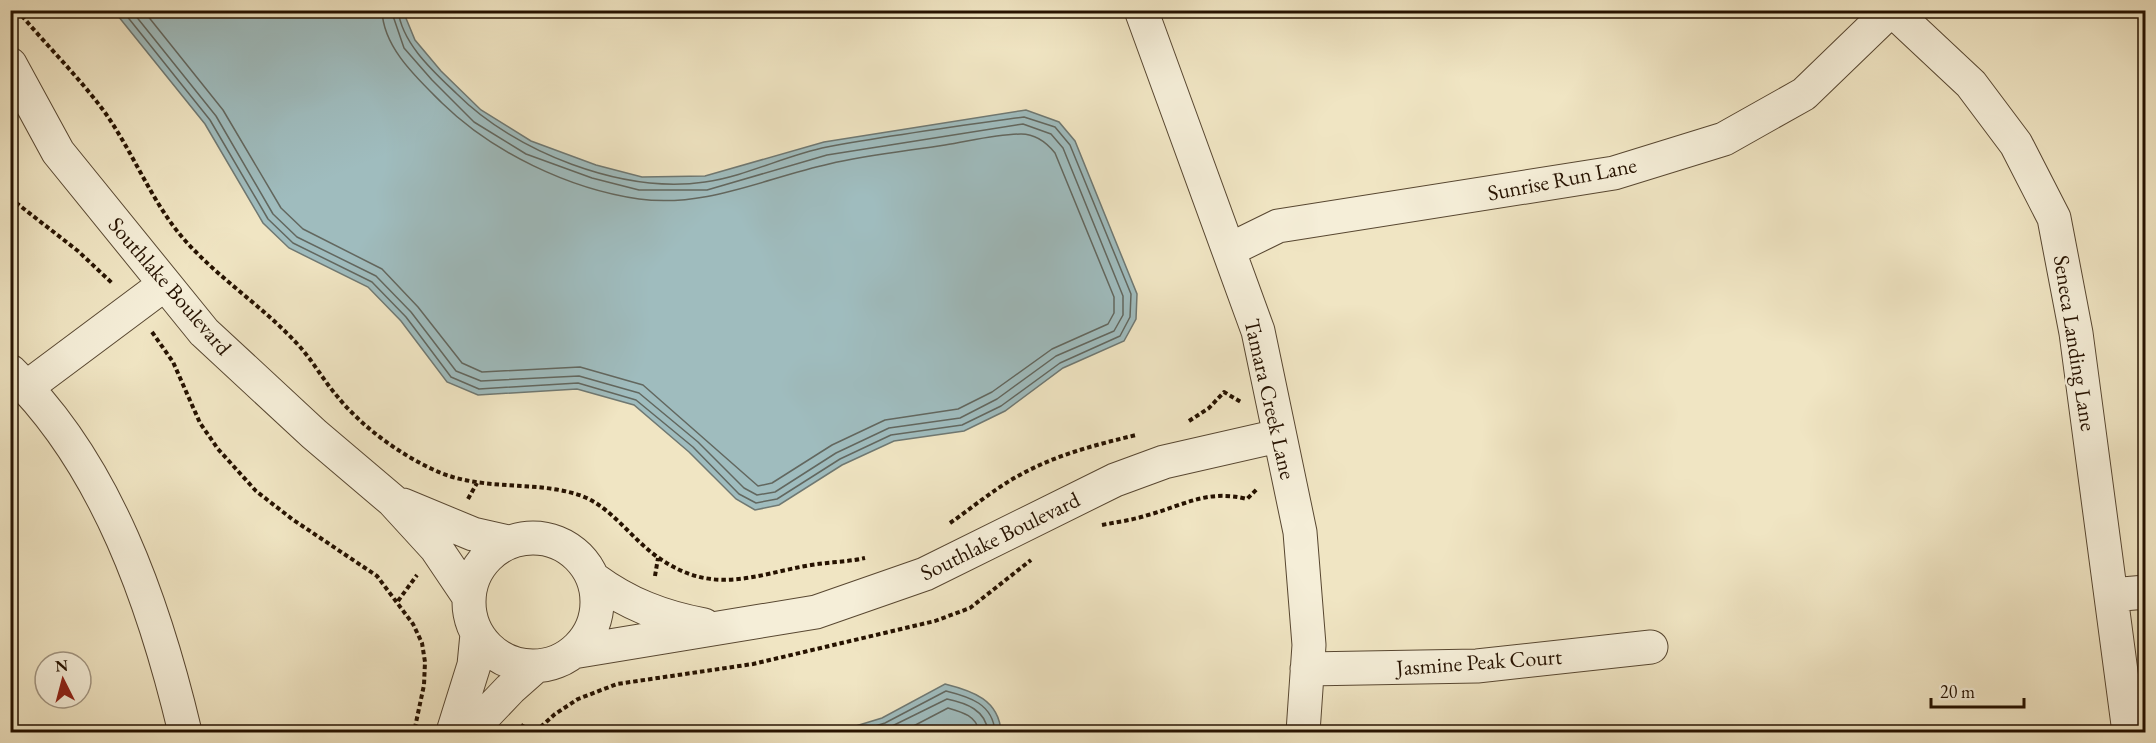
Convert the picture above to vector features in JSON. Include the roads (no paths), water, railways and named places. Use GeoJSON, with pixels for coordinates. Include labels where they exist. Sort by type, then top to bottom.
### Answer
{"type":"FeatureCollection","features":[{"type":"Feature","properties":{"kind":"street","name":"Tamara Creek Lane"},"geometry":{"type":"LineString","coordinates":[[1141,10],[1258,331],[1300,532],[1309,645],[1304,732]]}},
{"type":"Feature","properties":{"kind":"street","name":"Sunrise Run Lane"},"geometry":{"type":"LineString","coordinates":[[1228,250],[1278,226],[1614,173],[1724,139],[1804,94],[1891,10]]}},
{"type":"Feature","properties":{"kind":"street","name":"Seneca Landing Lane"},"geometry":{"type":"LineString","coordinates":[[1891,10],[1971,84],[2016,144],[2054,218],[2076,333],[2129,732]]}},
{"type":"Feature","properties":{"kind":"street","name":"Southlake Boulevard"},"geometry":{"type":"LineString","coordinates":[[10,64],[58,152],[204,332],[314,434],[393,501],[436,548],[469,597]]}},
{"type":"Feature","properties":{"kind":"street"},"geometry":{"type":"LineString","coordinates":[[165,284],[134,307],[19,379],[66,436],[115,525],[153,614],[185,732]]}},
{"type":"Feature","properties":{"kind":"street","name":"Southlake Boulevard"},"geometry":{"type":"LineString","coordinates":[[573,652],[816,612],[925,574],[1115,480],[1164,462],[1277,430]]}},
{"type":"Feature","properties":{"kind":"street","name":"Southlake Boulevard"},"geometry":{"type":"LineString","coordinates":[[393,501],[473,534],[508,542]]}},
{"type":"Feature","properties":{"kind":"street","name":"Southlake Boulevard"},"geometry":{"type":"LineString","coordinates":[[529,538],[549,540],[568,548],[583,561],[594,579],[598,599],[595,619],[587,637],[573,652],[556,662],[536,666],[518,665],[502,659],[488,648],[477,634],[470,616],[469,597],[472,580],[481,564],[493,551],[508,542],[529,538]]}},
{"type":"Feature","properties":{"kind":"street","name":"Southlake Boulevard"},"geometry":{"type":"LineString","coordinates":[[594,579],[634,605],[672,619],[720,628]]}},
{"type":"Feature","properties":{"kind":"street"},"geometry":{"type":"LineString","coordinates":[[2111,595],[2145,592]]}},
{"type":"Feature","properties":{"kind":"street"},"geometry":{"type":"LineString","coordinates":[[453,732],[474,665],[477,634]]}},
{"type":"Feature","properties":{"kind":"street","name":"Jasmine Peak Court"},"geometry":{"type":"LineString","coordinates":[[1307,669],[1477,666],[1651,647]]}},
{"type":"Feature","properties":{"kind":"street"},"geometry":{"type":"LineString","coordinates":[[469,732],[536,666]]}},
{"type":"Feature","properties":{"kind":"water"},"geometry":{"type":"Polygon","coordinates":[[[114,11],[403,11],[415,40],[441,71],[481,110],[531,141],[596,165],[642,177],[705,176],[824,142],[1026,110],[1059,122],[1075,141],[1137,294],[1136,319],[1124,341],[1063,368],[1005,411],[964,431],[894,441],[842,465],[779,505],[755,510],[736,499],[689,452],[634,405],[577,389],[478,395],[447,382],[401,321],[368,287],[289,248],[263,223],[205,124],[114,11]]]}},
{"type":"Feature","properties":{"kind":"water"},"geometry":{"type":"Polygon","coordinates":[[[945,684],[974,694],[990,705],[999,721],[1001,732],[836,732],[882,718],[945,684]]]}}]}
